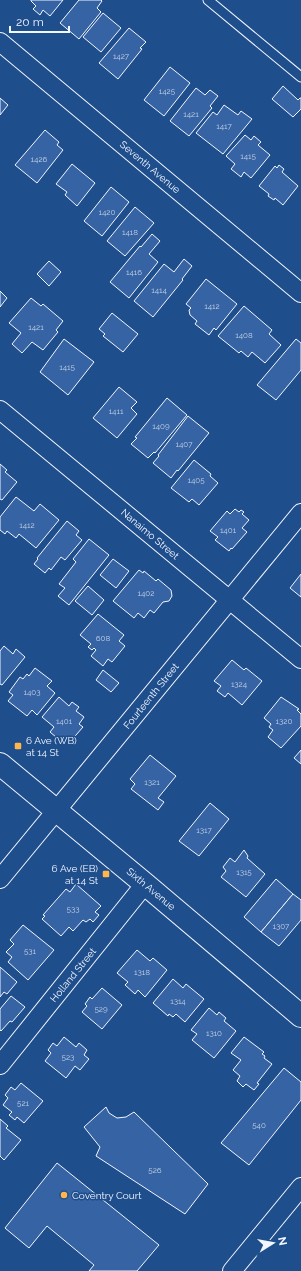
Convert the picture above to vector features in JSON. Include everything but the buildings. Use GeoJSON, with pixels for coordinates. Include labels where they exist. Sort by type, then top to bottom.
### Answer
{"type":"FeatureCollection","features":[{"type":"Feature","properties":{"kind":"street","name":"Seventh Avenue"},"geometry":{"type":"LineString","coordinates":[[0,42],[301,292]]}},
{"type":"Feature","properties":{"kind":"street","name":"Nanaimo Street"},"geometry":{"type":"LineString","coordinates":[[0,410],[301,659]]}},
{"type":"Feature","properties":{"kind":"street","name":"Fourteenth Street"},"geometry":{"type":"LineString","coordinates":[[0,879],[301,512]]}},
{"type":"Feature","properties":{"kind":"street","name":"Sixth Avenue"},"geometry":{"type":"LineString","coordinates":[[0,764],[57,810],[301,1016]]}},
{"type":"Feature","properties":{"kind":"street","name":"Holland Street"},"geometry":{"type":"LineString","coordinates":[[0,1065],[145,884]]}},
{"type":"Feature","properties":{"kind":"street"},"geometry":{"type":"LineString","coordinates":[[232,1271],[301,1187]]}},
{"type":"Feature","properties":{"kind":"lane"},"geometry":{"type":"LineString","coordinates":[[208,0],[301,77]]}},
{"type":"Feature","properties":{"kind":"place","name":"6 Ave (WB) at 14 St"},"geometry":{"type":"Point","coordinates":[18,746]}},
{"type":"Feature","properties":{"kind":"place","name":"6 Ave (EB) at 14 St"},"geometry":{"type":"Point","coordinates":[106,874]}},
{"type":"Feature","properties":{"kind":"place","name":"Coventry Court"},"geometry":{"type":"Point","coordinates":[64,1195]}}]}
